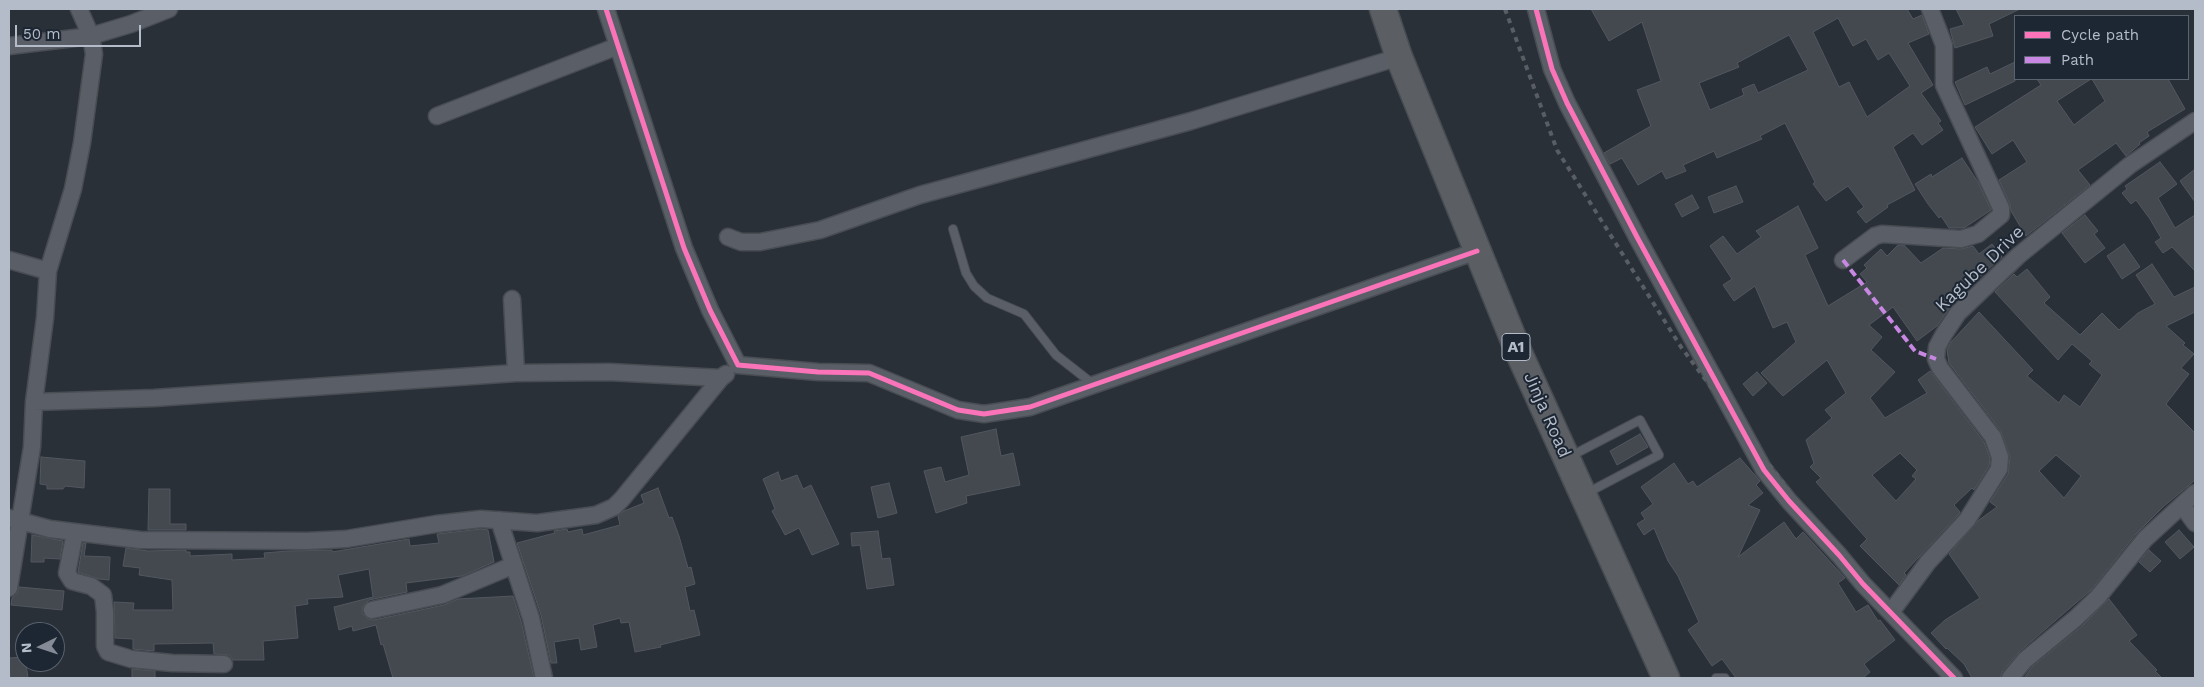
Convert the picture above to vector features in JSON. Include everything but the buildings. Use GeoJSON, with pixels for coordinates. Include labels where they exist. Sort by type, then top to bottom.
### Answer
{"type":"FeatureCollection","features":[{"type":"Feature","properties":{"kind":"highway","name":"Jinja Road"},"geometry":{"type":"LineString","coordinates":[[1383,9],[1399,57],[1519,354],[1666,678]]}},
{"type":"Feature","properties":{"kind":"street"},"geometry":{"type":"LineString","coordinates":[[9,588],[14,519],[32,447],[34,402],[46,318],[48,271],[72,189],[82,143],[94,54],[92,36],[79,9]]}},
{"type":"Feature","properties":{"kind":"street"},"geometry":{"type":"LineString","coordinates":[[9,46],[92,36],[131,24],[168,9]]}},
{"type":"Feature","properties":{"kind":"street"},"geometry":{"type":"LineString","coordinates":[[606,9],[684,248],[710,310],[738,365]]}},
{"type":"Feature","properties":{"kind":"street"},"geometry":{"type":"LineString","coordinates":[[1536,9],[1552,69],[1567,102],[1637,237],[1764,470],[1789,501],[1954,678]]}},
{"type":"Feature","properties":{"kind":"street"},"geometry":{"type":"LineString","coordinates":[[1843,260],[1875,236],[1882,234],[1961,239],[1978,234],[2000,215],[2001,208],[1944,85],[1944,45],[1930,9]]}},
{"type":"Feature","properties":{"kind":"street"},"geometry":{"type":"LineString","coordinates":[[437,116],[618,46]]}},
{"type":"Feature","properties":{"kind":"street"},"geometry":{"type":"LineString","coordinates":[[728,237],[741,242],[760,242],[820,230],[920,195],[1192,121],[1399,57]]}},
{"type":"Feature","properties":{"kind":"street","name":"Kagube Drive"},"geometry":{"type":"LineString","coordinates":[[1891,612],[1928,562],[1966,520],[1998,469],[2000,457],[1993,437],[1940,368],[1936,359],[1936,346],[1958,313],[2018,256],[2130,165],[2195,121]]}},
{"type":"Feature","properties":{"kind":"street"},"geometry":{"type":"LineString","coordinates":[[14,519],[50,529],[140,540],[307,542],[346,539],[436,524],[481,520],[537,523],[596,515],[614,507],[721,378],[738,365],[818,372],[869,373],[958,410],[984,414],[1030,407],[1477,252]]}},
{"type":"Feature","properties":{"kind":"street"},"geometry":{"type":"LineString","coordinates":[[9,260],[48,271]]}},
{"type":"Feature","properties":{"kind":"street"},"geometry":{"type":"LineString","coordinates":[[512,299],[516,374]]}},
{"type":"Feature","properties":{"kind":"street"},"geometry":{"type":"LineString","coordinates":[[34,402],[154,398],[516,374],[609,372],[721,378]]}},
{"type":"Feature","properties":{"kind":"street"},"geometry":{"type":"LineString","coordinates":[[2010,678],[2025,660],[2076,618],[2098,597],[2144,539],[2195,493]]}},
{"type":"Feature","properties":{"kind":"street"},"geometry":{"type":"LineString","coordinates":[[2182,505],[2195,523]]}},
{"type":"Feature","properties":{"kind":"street"},"geometry":{"type":"LineString","coordinates":[[499,520],[531,618],[544,678]]}},
{"type":"Feature","properties":{"kind":"street"},"geometry":{"type":"LineString","coordinates":[[75,532],[67,573],[72,581],[90,586],[103,595],[106,612],[105,646],[108,652],[131,659],[172,663],[224,664]]}},
{"type":"Feature","properties":{"kind":"street"},"geometry":{"type":"LineString","coordinates":[[372,610],[442,595],[514,565]]}},
{"type":"Feature","properties":{"kind":"lane"},"geometry":{"type":"LineString","coordinates":[[953,229],[966,273],[974,286],[987,298],[1024,314],[1056,355],[1095,385]]}},
{"type":"Feature","properties":{"kind":"lane"},"geometry":{"type":"LineString","coordinates":[[1566,459],[1640,420],[1659,455],[1583,495]]}},
{"type":"Feature","properties":{"kind":"lane"},"geometry":{"type":"LineString","coordinates":[[1716,678],[1725,678]]}},
{"type":"Feature","properties":{"kind":"railway"},"geometry":{"type":"LineString","coordinates":[[1505,9],[1557,150],[1681,347],[1798,503],[1956,678]]}},
{"type":"Feature","properties":{"kind":"marked path"},"geometry":{"type":"LineString","coordinates":[[1843,260],[1915,351],[1936,359]]}},
{"type":"Feature","properties":{"kind":"cycle path"},"geometry":{"type":"LineString","coordinates":[[606,9],[684,248],[710,310],[738,365],[818,372],[869,373],[958,410],[984,414],[1030,407],[1477,251]]}},
{"type":"Feature","properties":{"kind":"cycle path"},"geometry":{"type":"LineString","coordinates":[[1536,9],[1552,69],[1567,103],[1637,237],[1764,470],[1863,584],[1954,678]]}}]}
